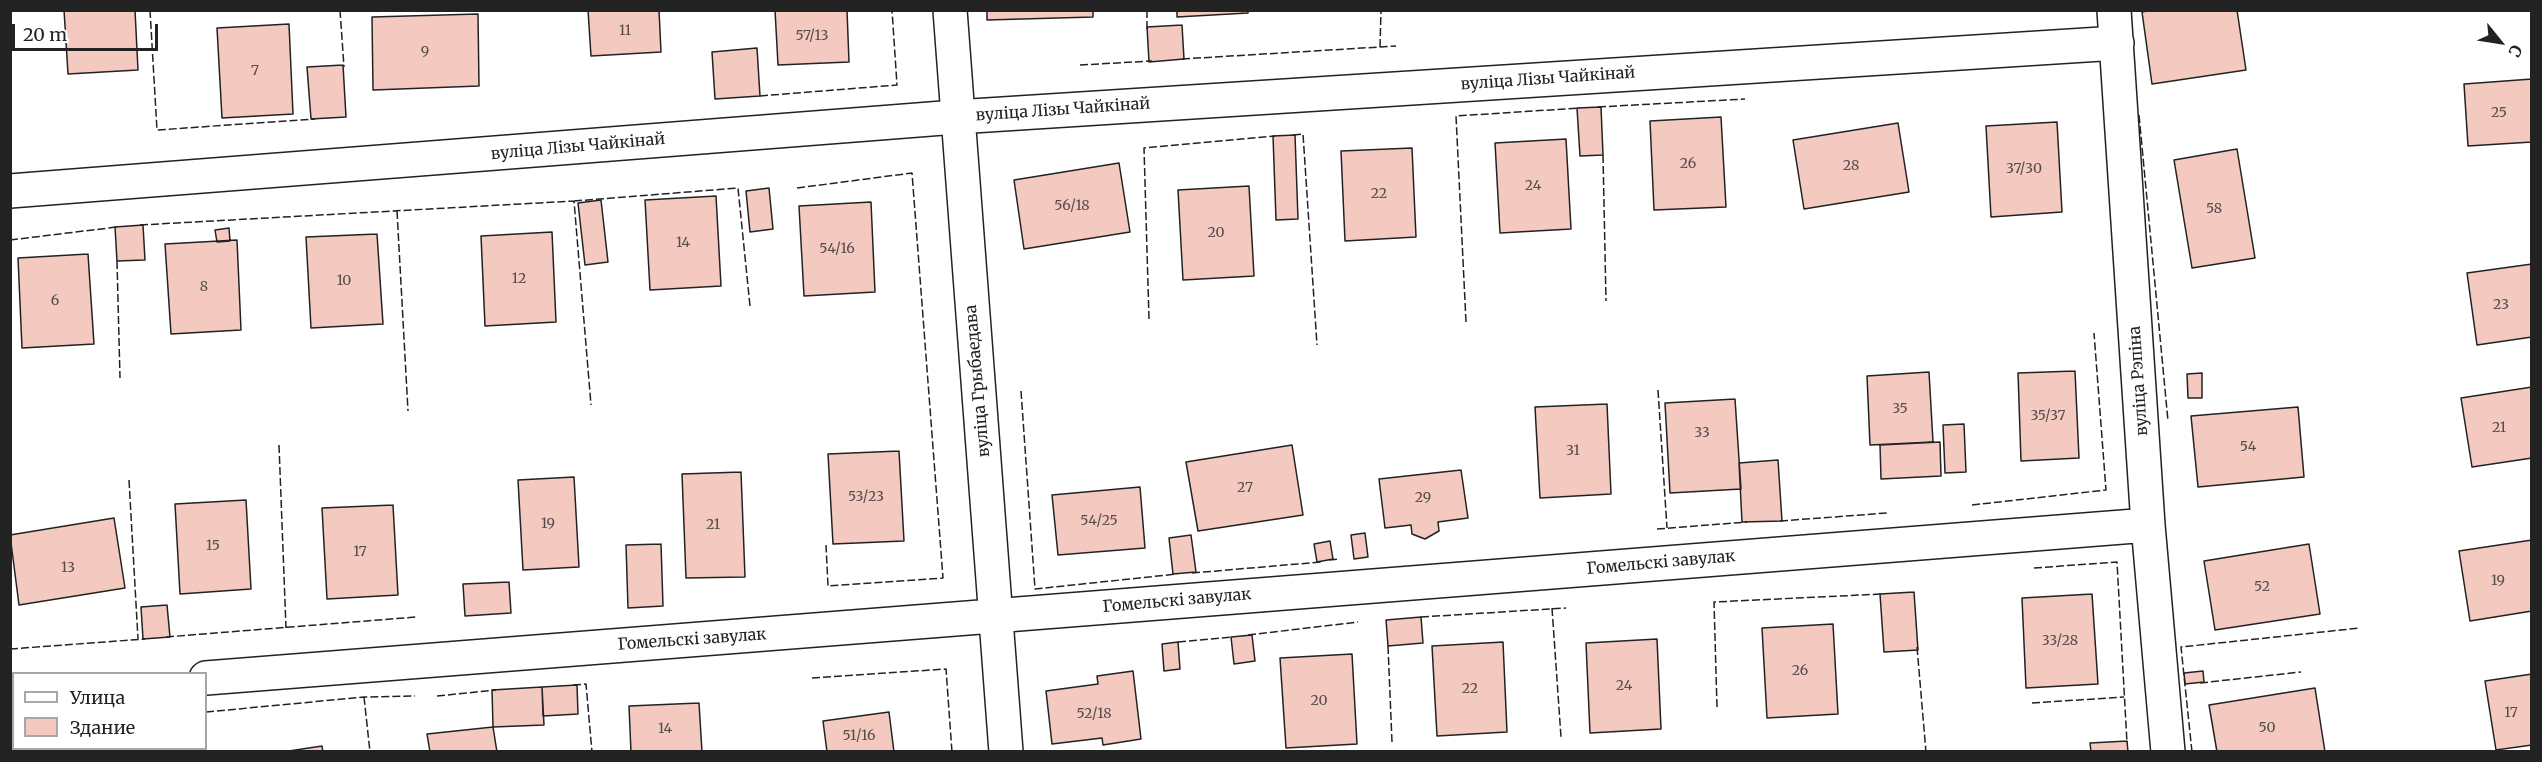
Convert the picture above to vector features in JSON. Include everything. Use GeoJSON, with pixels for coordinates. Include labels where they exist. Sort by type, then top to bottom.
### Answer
{"type":"FeatureCollection","features":[{"type":"Feature","properties":{"kind":"street","name":"вуліца Грыбаедава"},"geometry":{"type":"LineString","coordinates":[[950,10],[956,117],[1006,752]]}},
{"type":"Feature","properties":{"kind":"street","name":"вуліца Рэпіна"},"geometry":{"type":"LineString","coordinates":[[2114,10],[2148,525],[2168,752]]}},
{"type":"Feature","properties":{"kind":"street","name":"вуліца Лізы Чайкінай"},"geometry":{"type":"LineString","coordinates":[[10,191],[956,117],[2117,43]]}},
{"type":"Feature","properties":{"kind":"street","name":"Гомельскі завулак"},"geometry":{"type":"LineString","coordinates":[[207,678],[2148,525]]}},
{"type":"Feature","properties":{"kind":"building"},"geometry":{"type":"Polygon","coordinates":[[[64,10],[135,10],[138,70],[68,74],[64,10]]]}},
{"type":"Feature","properties":{"kind":"building"},"geometry":{"type":"Polygon","coordinates":[[[588,10],[659,10],[661,52],[591,56],[588,10]]]}},
{"type":"Feature","properties":{"kind":"building"},"geometry":{"type":"Polygon","coordinates":[[[775,10],[847,10],[849,62],[778,65],[775,10]]]}},
{"type":"Feature","properties":{"kind":"building"},"geometry":{"type":"Polygon","coordinates":[[[987,10],[1093,10],[1093,17],[987,20],[987,10]]]}},
{"type":"Feature","properties":{"kind":"building"},"geometry":{"type":"Polygon","coordinates":[[[1177,10],[1248,10],[1248,13],[1177,17],[1177,10]]]}},
{"type":"Feature","properties":{"kind":"building"},"geometry":{"type":"Polygon","coordinates":[[[2237,10],[2246,70],[2152,84],[2142,12],[2237,10]]]}},
{"type":"Feature","properties":{"kind":"building"},"geometry":{"type":"Polygon","coordinates":[[[478,14],[479,86],[373,90],[372,17],[478,14]]]}},
{"type":"Feature","properties":{"kind":"building"},"geometry":{"type":"Polygon","coordinates":[[[289,24],[293,114],[222,118],[217,28],[289,24]]]}},
{"type":"Feature","properties":{"kind":"building"},"geometry":{"type":"Polygon","coordinates":[[[1182,25],[1184,59],[1149,62],[1147,27],[1182,25]]]}},
{"type":"Feature","properties":{"kind":"building"},"geometry":{"type":"Polygon","coordinates":[[[757,48],[760,96],[715,99],[712,52],[757,48]]]}},
{"type":"Feature","properties":{"kind":"building"},"geometry":{"type":"Polygon","coordinates":[[[343,65],[346,117],[311,119],[307,67],[343,65]]]}},
{"type":"Feature","properties":{"kind":"building"},"geometry":{"type":"Polygon","coordinates":[[[2532,79],[2532,142],[2468,146],[2464,84],[2532,79]]]}},
{"type":"Feature","properties":{"kind":"building"},"geometry":{"type":"Polygon","coordinates":[[[1601,107],[1603,155],[1580,156],[1577,108],[1601,107]]]}},
{"type":"Feature","properties":{"kind":"building"},"geometry":{"type":"Polygon","coordinates":[[[1721,117],[1726,207],[1654,210],[1650,121],[1721,117]]]}},
{"type":"Feature","properties":{"kind":"building"},"geometry":{"type":"Polygon","coordinates":[[[2057,122],[2062,212],[1991,217],[1986,126],[2057,122]]]}},
{"type":"Feature","properties":{"kind":"building"},"geometry":{"type":"Polygon","coordinates":[[[1898,123],[1909,192],[1804,209],[1793,140],[1898,123]]]}},
{"type":"Feature","properties":{"kind":"building"},"geometry":{"type":"Polygon","coordinates":[[[1295,135],[1298,219],[1276,220],[1273,136],[1295,135]]]}},
{"type":"Feature","properties":{"kind":"building"},"geometry":{"type":"Polygon","coordinates":[[[1566,139],[1571,229],[1500,233],[1495,143],[1566,139]]]}},
{"type":"Feature","properties":{"kind":"building"},"geometry":{"type":"Polygon","coordinates":[[[1412,148],[1416,237],[1345,241],[1341,151],[1412,148]]]}},
{"type":"Feature","properties":{"kind":"building"},"geometry":{"type":"Polygon","coordinates":[[[2237,149],[2255,258],[2192,268],[2174,160],[2237,149]]]}},
{"type":"Feature","properties":{"kind":"building"},"geometry":{"type":"Polygon","coordinates":[[[1119,163],[1130,232],[1024,249],[1014,180],[1119,163]]]}},
{"type":"Feature","properties":{"kind":"building"},"geometry":{"type":"Polygon","coordinates":[[[1249,186],[1254,276],[1183,280],[1178,190],[1249,186]]]}},
{"type":"Feature","properties":{"kind":"building"},"geometry":{"type":"Polygon","coordinates":[[[769,188],[773,229],[750,232],[746,191],[769,188]]]}},
{"type":"Feature","properties":{"kind":"building"},"geometry":{"type":"Polygon","coordinates":[[[716,196],[721,286],[650,290],[645,200],[716,196]]]}},
{"type":"Feature","properties":{"kind":"building"},"geometry":{"type":"Polygon","coordinates":[[[601,200],[608,262],[585,265],[578,203],[601,200]]]}},
{"type":"Feature","properties":{"kind":"building"},"geometry":{"type":"Polygon","coordinates":[[[871,202],[875,292],[804,296],[799,206],[871,202]]]}},
{"type":"Feature","properties":{"kind":"building"},"geometry":{"type":"Polygon","coordinates":[[[143,225],[145,260],[117,261],[115,227],[143,225]]]}},
{"type":"Feature","properties":{"kind":"building"},"geometry":{"type":"Polygon","coordinates":[[[229,228],[230,241],[217,242],[215,230],[229,228]]]}},
{"type":"Feature","properties":{"kind":"building"},"geometry":{"type":"Polygon","coordinates":[[[552,232],[556,322],[485,326],[481,236],[552,232]]]}},
{"type":"Feature","properties":{"kind":"building"},"geometry":{"type":"Polygon","coordinates":[[[377,234],[383,324],[311,328],[306,237],[377,234]]]}},
{"type":"Feature","properties":{"kind":"building"},"geometry":{"type":"Polygon","coordinates":[[[237,240],[241,330],[171,334],[165,244],[237,240]]]}},
{"type":"Feature","properties":{"kind":"building"},"geometry":{"type":"Polygon","coordinates":[[[88,254],[94,344],[22,348],[18,258],[88,254]]]}},
{"type":"Feature","properties":{"kind":"building"},"geometry":{"type":"Polygon","coordinates":[[[2532,264],[2532,337],[2477,345],[2467,273],[2532,264]]]}},
{"type":"Feature","properties":{"kind":"building"},"geometry":{"type":"Polygon","coordinates":[[[2075,371],[2079,458],[2021,461],[2018,373],[2075,371]]]}},
{"type":"Feature","properties":{"kind":"building"},"geometry":{"type":"Polygon","coordinates":[[[1929,372],[1933,442],[1870,445],[1867,376],[1929,372]]]}},
{"type":"Feature","properties":{"kind":"building"},"geometry":{"type":"Polygon","coordinates":[[[2202,373],[2202,398],[2188,398],[2187,374],[2202,373]]]}},
{"type":"Feature","properties":{"kind":"building"},"geometry":{"type":"Polygon","coordinates":[[[2532,387],[2532,458],[2472,467],[2461,398],[2532,387]]]}},
{"type":"Feature","properties":{"kind":"building"},"geometry":{"type":"Polygon","coordinates":[[[1735,399],[1741,489],[1670,493],[1665,403],[1735,399]]]}},
{"type":"Feature","properties":{"kind":"building"},"geometry":{"type":"Polygon","coordinates":[[[1607,404],[1611,494],[1540,498],[1535,407],[1607,404]]]}},
{"type":"Feature","properties":{"kind":"building"},"geometry":{"type":"Polygon","coordinates":[[[2298,407],[2304,477],[2198,487],[2191,416],[2298,407]]]}},
{"type":"Feature","properties":{"kind":"building"},"geometry":{"type":"Polygon","coordinates":[[[1964,424],[1966,472],[1945,473],[1943,425],[1964,424]]]}},
{"type":"Feature","properties":{"kind":"building"},"geometry":{"type":"Polygon","coordinates":[[[1940,442],[1941,476],[1881,479],[1880,445],[1940,442]]]}},
{"type":"Feature","properties":{"kind":"building"},"geometry":{"type":"Polygon","coordinates":[[[1292,445],[1303,515],[1198,531],[1186,462],[1292,445]]]}},
{"type":"Feature","properties":{"kind":"building"},"geometry":{"type":"Polygon","coordinates":[[[899,451],[904,541],[833,544],[828,454],[899,451]]]}},
{"type":"Feature","properties":{"kind":"building"},"geometry":{"type":"Polygon","coordinates":[[[1778,460],[1782,521],[1742,522],[1739,463],[1778,460]]]}},
{"type":"Feature","properties":{"kind":"building"},"geometry":{"type":"Polygon","coordinates":[[[1461,470],[1468,518],[1438,522],[1439,531],[1425,539],[1412,534],[1411,525],[1385,528],[1379,479],[1461,470]]]}},
{"type":"Feature","properties":{"kind":"building"},"geometry":{"type":"Polygon","coordinates":[[[741,472],[745,577],[686,578],[682,474],[741,472]]]}},
{"type":"Feature","properties":{"kind":"building"},"geometry":{"type":"Polygon","coordinates":[[[574,477],[579,567],[523,570],[518,480],[574,477]]]}},
{"type":"Feature","properties":{"kind":"building"},"geometry":{"type":"Polygon","coordinates":[[[1140,487],[1145,548],[1058,555],[1052,495],[1140,487]]]}},
{"type":"Feature","properties":{"kind":"building"},"geometry":{"type":"Polygon","coordinates":[[[246,500],[251,589],[180,594],[175,504],[246,500]]]}},
{"type":"Feature","properties":{"kind":"building"},"geometry":{"type":"Polygon","coordinates":[[[393,505],[398,595],[327,599],[322,508],[393,505]]]}},
{"type":"Feature","properties":{"kind":"building"},"geometry":{"type":"Polygon","coordinates":[[[114,518],[125,588],[19,605],[10,535],[114,518]]]}},
{"type":"Feature","properties":{"kind":"building"},"geometry":{"type":"Polygon","coordinates":[[[1365,533],[1368,557],[1354,559],[1351,535],[1365,533]]]}},
{"type":"Feature","properties":{"kind":"building"},"geometry":{"type":"Polygon","coordinates":[[[1191,535],[1196,572],[1173,574],[1169,538],[1191,535]]]}},
{"type":"Feature","properties":{"kind":"building"},"geometry":{"type":"Polygon","coordinates":[[[2532,540],[2532,611],[2470,621],[2459,551],[2532,540]]]}},
{"type":"Feature","properties":{"kind":"building"},"geometry":{"type":"Polygon","coordinates":[[[1330,541],[1333,559],[1317,562],[1314,544],[1330,541]]]}},
{"type":"Feature","properties":{"kind":"building"},"geometry":{"type":"Polygon","coordinates":[[[661,544],[663,606],[628,608],[626,545],[661,544]]]}},
{"type":"Feature","properties":{"kind":"building"},"geometry":{"type":"Polygon","coordinates":[[[2309,544],[2320,614],[2215,630],[2204,561],[2309,544]]]}},
{"type":"Feature","properties":{"kind":"building"},"geometry":{"type":"Polygon","coordinates":[[[509,582],[511,613],[465,616],[463,584],[509,582]]]}},
{"type":"Feature","properties":{"kind":"building"},"geometry":{"type":"Polygon","coordinates":[[[1914,592],[1918,650],[1884,652],[1880,594],[1914,592]]]}},
{"type":"Feature","properties":{"kind":"building"},"geometry":{"type":"Polygon","coordinates":[[[2092,594],[2098,684],[2026,688],[2022,598],[2092,594]]]}},
{"type":"Feature","properties":{"kind":"building"},"geometry":{"type":"Polygon","coordinates":[[[167,605],[170,637],[143,639],[141,607],[167,605]]]}},
{"type":"Feature","properties":{"kind":"building"},"geometry":{"type":"Polygon","coordinates":[[[1421,617],[1423,643],[1388,646],[1386,620],[1421,617]]]}},
{"type":"Feature","properties":{"kind":"building"},"geometry":{"type":"Polygon","coordinates":[[[1833,624],[1838,714],[1767,718],[1762,628],[1833,624]]]}},
{"type":"Feature","properties":{"kind":"building"},"geometry":{"type":"Polygon","coordinates":[[[1252,635],[1255,661],[1234,664],[1231,637],[1252,635]]]}},
{"type":"Feature","properties":{"kind":"building"},"geometry":{"type":"Polygon","coordinates":[[[1657,639],[1661,729],[1590,733],[1586,643],[1657,639]]]}},
{"type":"Feature","properties":{"kind":"building"},"geometry":{"type":"Polygon","coordinates":[[[1178,642],[1180,669],[1164,671],[1162,644],[1178,642]]]}},
{"type":"Feature","properties":{"kind":"building"},"geometry":{"type":"Polygon","coordinates":[[[1503,642],[1507,732],[1437,736],[1432,646],[1503,642]]]}},
{"type":"Feature","properties":{"kind":"building"},"geometry":{"type":"Polygon","coordinates":[[[1352,654],[1357,744],[1286,748],[1280,658],[1352,654]]]}},
{"type":"Feature","properties":{"kind":"building"},"geometry":{"type":"Polygon","coordinates":[[[1133,671],[1141,739],[1103,745],[1102,738],[1052,744],[1046,691],[1098,684],[1097,676],[1133,671]]]}},
{"type":"Feature","properties":{"kind":"building"},"geometry":{"type":"Polygon","coordinates":[[[2203,671],[2204,682],[2185,684],[2184,673],[2203,671]]]}},
{"type":"Feature","properties":{"kind":"building"},"geometry":{"type":"Polygon","coordinates":[[[2532,674],[2532,745],[2496,750],[2485,681],[2532,674]]]}},
{"type":"Feature","properties":{"kind":"building"},"geometry":{"type":"Polygon","coordinates":[[[577,685],[578,714],[543,716],[542,687],[577,685]]]}},
{"type":"Feature","properties":{"kind":"building"},"geometry":{"type":"Polygon","coordinates":[[[542,687],[544,725],[493,727],[492,690],[542,687]]]}},
{"type":"Feature","properties":{"kind":"building"},"geometry":{"type":"Polygon","coordinates":[[[2315,688],[2325,752],[2217,752],[2209,705],[2315,688]]]}},
{"type":"Feature","properties":{"kind":"building"},"geometry":{"type":"Polygon","coordinates":[[[699,703],[702,752],[631,752],[629,706],[699,703]]]}},
{"type":"Feature","properties":{"kind":"building"},"geometry":{"type":"Polygon","coordinates":[[[889,712],[894,752],[827,752],[823,721],[889,712]]]}},
{"type":"Feature","properties":{"kind":"building"},"geometry":{"type":"Polygon","coordinates":[[[493,727],[497,752],[430,752],[427,734],[493,727]]]}},
{"type":"Feature","properties":{"kind":"building"},"geometry":{"type":"Polygon","coordinates":[[[2127,741],[2128,752],[2091,752],[2090,743],[2127,741]]]}},
{"type":"Feature","properties":{"kind":"building"},"geometry":{"type":"Polygon","coordinates":[[[322,746],[323,752],[282,752],[322,746]]]}},
{"type":"Feature","properties":{"kind":"fence"},"geometry":{"type":"LineString","coordinates":[[150,10],[157,130],[315,119]]}},
{"type":"Feature","properties":{"kind":"fence"},"geometry":{"type":"LineString","coordinates":[[340,10],[344,67]]}},
{"type":"Feature","properties":{"kind":"fence"},"geometry":{"type":"LineString","coordinates":[[760,96],[897,85],[892,10]]}},
{"type":"Feature","properties":{"kind":"fence"},"geometry":{"type":"LineString","coordinates":[[1147,10],[1147,29]]}},
{"type":"Feature","properties":{"kind":"fence"},"geometry":{"type":"LineString","coordinates":[[1380,47],[1381,10]]}},
{"type":"Feature","properties":{"kind":"fence"},"geometry":{"type":"LineString","coordinates":[[1182,59],[1396,46]]}},
{"type":"Feature","properties":{"kind":"fence"},"geometry":{"type":"LineString","coordinates":[[1080,65],[1152,61]]}},
{"type":"Feature","properties":{"kind":"fence"},"geometry":{"type":"LineString","coordinates":[[1598,107],[1745,99]]}},
{"type":"Feature","properties":{"kind":"fence"},"geometry":{"type":"LineString","coordinates":[[1466,322],[1456,116],[1580,108]]}},
{"type":"Feature","properties":{"kind":"fence"},"geometry":{"type":"LineString","coordinates":[[2139,115],[2168,421]]}},
{"type":"Feature","properties":{"kind":"fence"},"geometry":{"type":"LineString","coordinates":[[1293,135],[1303,134],[1317,345]]}},
{"type":"Feature","properties":{"kind":"fence"},"geometry":{"type":"LineString","coordinates":[[1149,319],[1144,148],[1275,136]]}},
{"type":"Feature","properties":{"kind":"fence"},"geometry":{"type":"LineString","coordinates":[[1603,155],[1606,301]]}},
{"type":"Feature","properties":{"kind":"fence"},"geometry":{"type":"LineString","coordinates":[[797,188],[912,173],[943,578],[828,586],[826,545]]}},
{"type":"Feature","properties":{"kind":"fence"},"geometry":{"type":"LineString","coordinates":[[574,201],[738,188],[750,306]]}},
{"type":"Feature","properties":{"kind":"fence"},"geometry":{"type":"LineString","coordinates":[[140,225],[574,201],[591,405]]}},
{"type":"Feature","properties":{"kind":"fence"},"geometry":{"type":"LineString","coordinates":[[397,211],[408,411]]}},
{"type":"Feature","properties":{"kind":"fence"},"geometry":{"type":"LineString","coordinates":[[10,240],[117,227]]}},
{"type":"Feature","properties":{"kind":"fence"},"geometry":{"type":"LineString","coordinates":[[117,261],[120,378]]}},
{"type":"Feature","properties":{"kind":"fence"},"geometry":{"type":"LineString","coordinates":[[1972,505],[2106,490],[2094,333]]}},
{"type":"Feature","properties":{"kind":"fence"},"geometry":{"type":"LineString","coordinates":[[1658,390],[1667,528]]}},
{"type":"Feature","properties":{"kind":"fence"},"geometry":{"type":"LineString","coordinates":[[1021,391],[1035,589],[1177,574]]}},
{"type":"Feature","properties":{"kind":"fence"},"geometry":{"type":"LineString","coordinates":[[279,445],[286,628]]}},
{"type":"Feature","properties":{"kind":"fence"},"geometry":{"type":"LineString","coordinates":[[129,480],[138,639]]}},
{"type":"Feature","properties":{"kind":"fence"},"geometry":{"type":"LineString","coordinates":[[1780,521],[1887,513]]}},
{"type":"Feature","properties":{"kind":"fence"},"geometry":{"type":"LineString","coordinates":[[1657,529],[1747,522]]}},
{"type":"Feature","properties":{"kind":"fence"},"geometry":{"type":"LineString","coordinates":[[1329,560],[1339,559]]}},
{"type":"Feature","properties":{"kind":"fence"},"geometry":{"type":"LineString","coordinates":[[1192,573],[1321,562]]}},
{"type":"Feature","properties":{"kind":"fence"},"geometry":{"type":"LineString","coordinates":[[2034,568],[2117,562],[2127,743]]}},
{"type":"Feature","properties":{"kind":"fence"},"geometry":{"type":"LineString","coordinates":[[1717,707],[1714,602],[1882,594]]}},
{"type":"Feature","properties":{"kind":"fence"},"geometry":{"type":"LineString","coordinates":[[1552,608],[1561,737]]}},
{"type":"Feature","properties":{"kind":"fence"},"geometry":{"type":"LineString","coordinates":[[1421,617],[1566,608]]}},
{"type":"Feature","properties":{"kind":"fence"},"geometry":{"type":"LineString","coordinates":[[166,637],[416,617]]}},
{"type":"Feature","properties":{"kind":"fence"},"geometry":{"type":"LineString","coordinates":[[1248,635],[1358,622]]}},
{"type":"Feature","properties":{"kind":"fence"},"geometry":{"type":"LineString","coordinates":[[2192,752],[2181,647],[2360,628]]}},
{"type":"Feature","properties":{"kind":"fence"},"geometry":{"type":"LineString","coordinates":[[1178,642],[1233,637]]}},
{"type":"Feature","properties":{"kind":"fence"},"geometry":{"type":"LineString","coordinates":[[10,649],[145,639]]}},
{"type":"Feature","properties":{"kind":"fence"},"geometry":{"type":"LineString","coordinates":[[1388,646],[1392,742]]}},
{"type":"Feature","properties":{"kind":"fence"},"geometry":{"type":"LineString","coordinates":[[1917,647],[1926,752]]}},
{"type":"Feature","properties":{"kind":"fence"},"geometry":{"type":"LineString","coordinates":[[812,678],[946,669],[952,752]]}},
{"type":"Feature","properties":{"kind":"fence"},"geometry":{"type":"LineString","coordinates":[[2200,683],[2301,672]]}},
{"type":"Feature","properties":{"kind":"fence"},"geometry":{"type":"LineString","coordinates":[[573,685],[586,684],[592,752]]}},
{"type":"Feature","properties":{"kind":"fence"},"geometry":{"type":"LineString","coordinates":[[437,696],[496,690]]}},
{"type":"Feature","properties":{"kind":"fence"},"geometry":{"type":"LineString","coordinates":[[207,712],[364,697],[415,696]]}},
{"type":"Feature","properties":{"kind":"fence"},"geometry":{"type":"LineString","coordinates":[[364,697],[370,752]]}},
{"type":"Feature","properties":{"kind":"fence"},"geometry":{"type":"LineString","coordinates":[[2032,703],[2124,697]]}}]}
